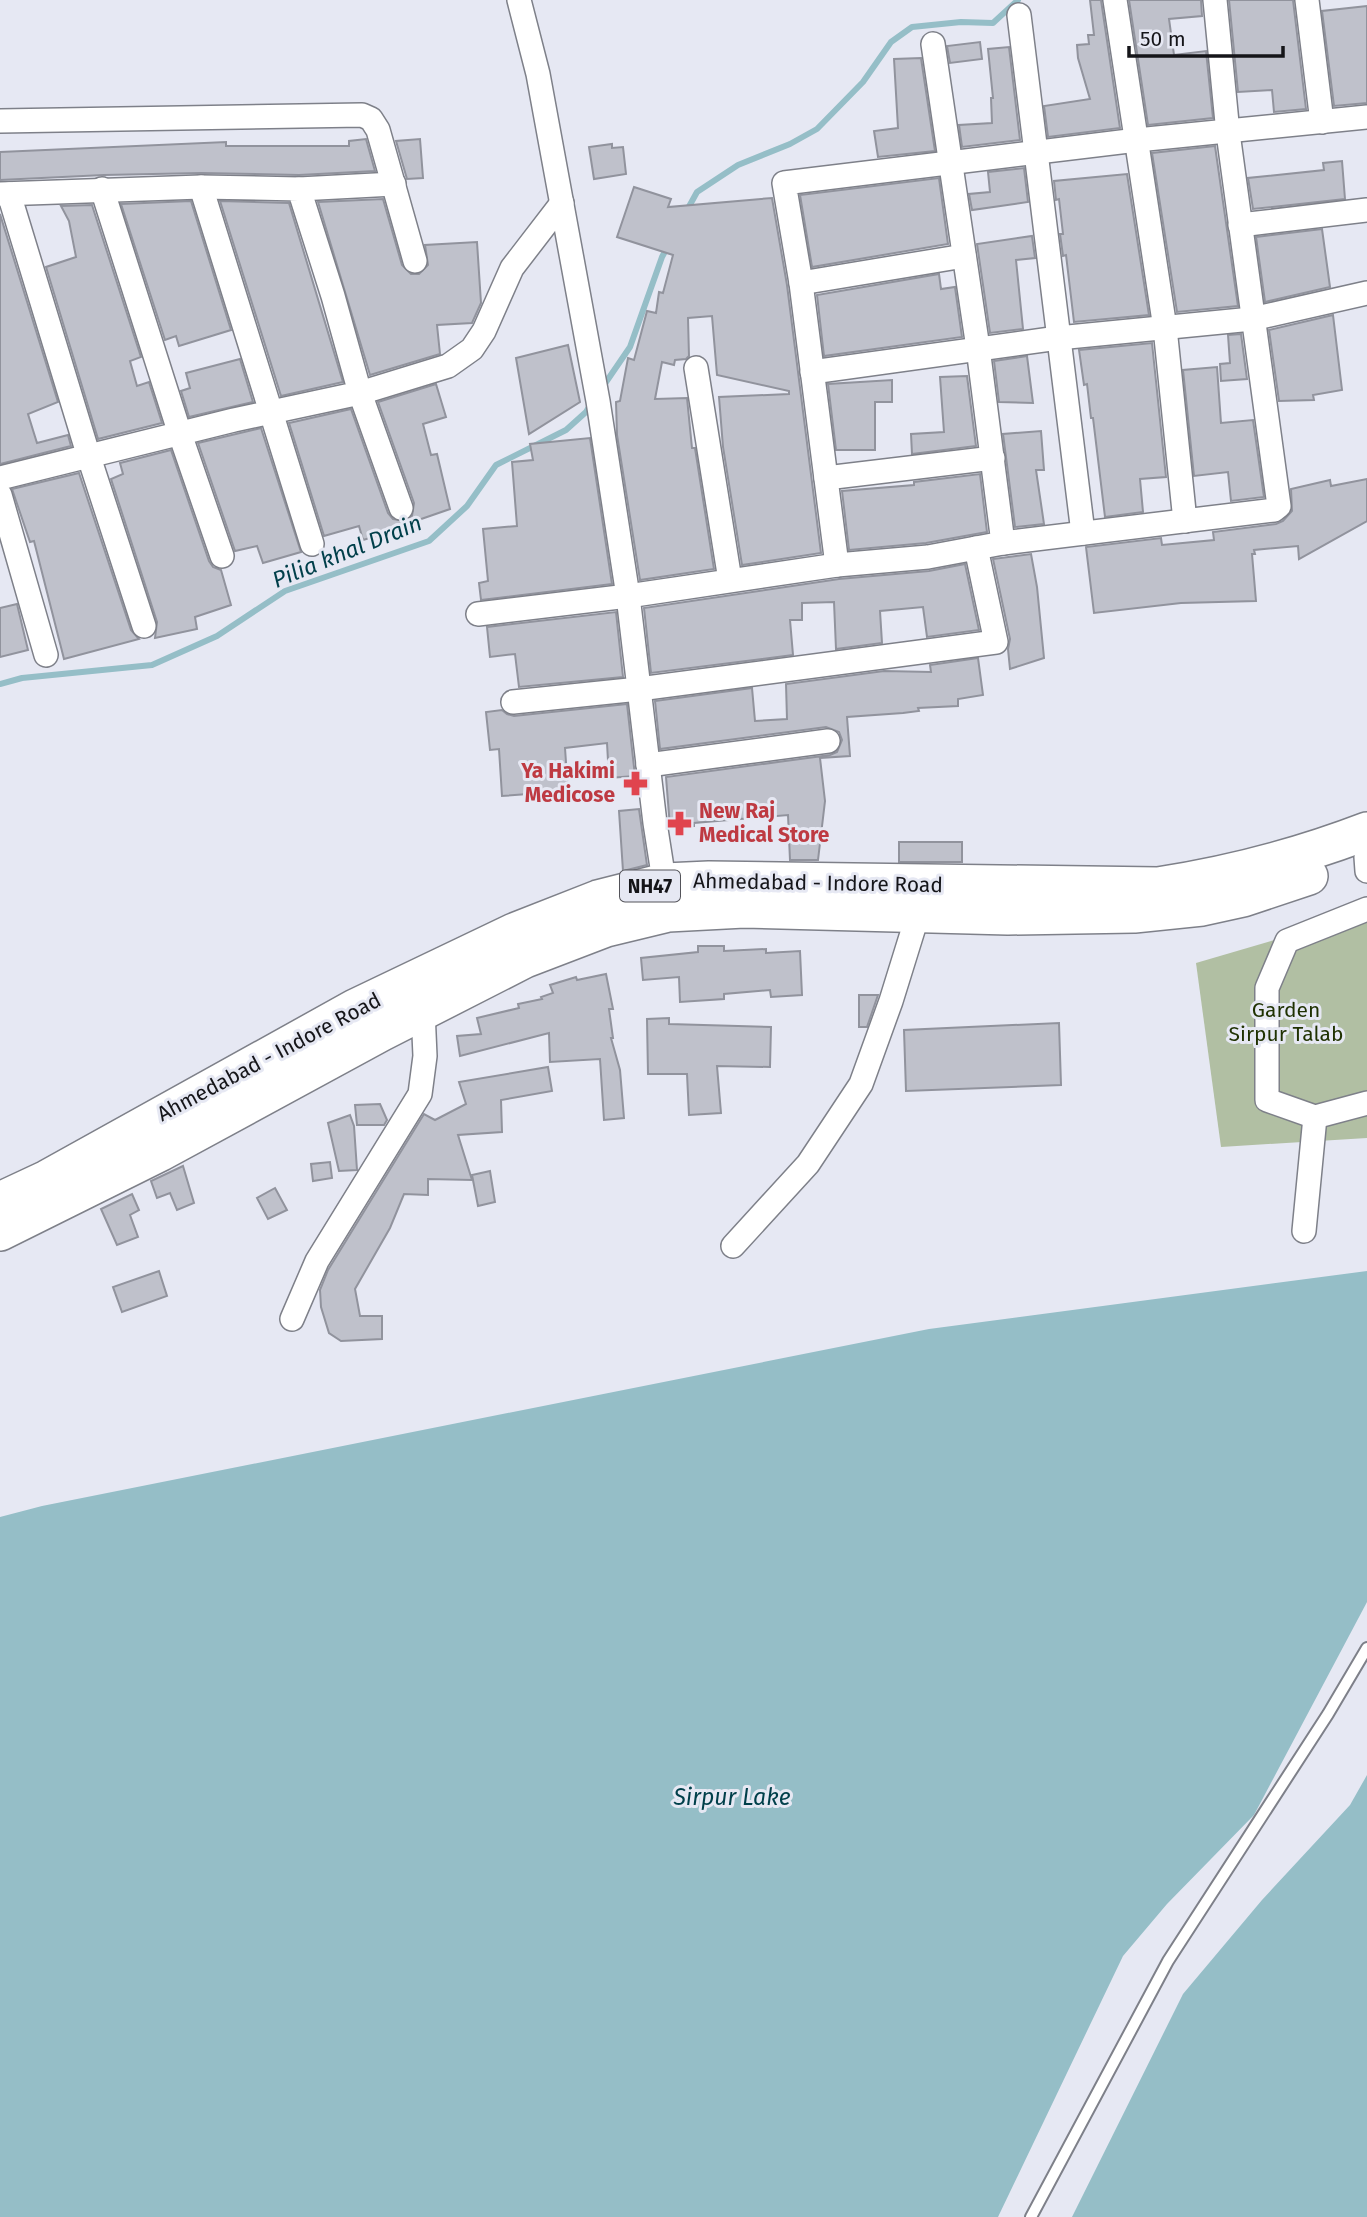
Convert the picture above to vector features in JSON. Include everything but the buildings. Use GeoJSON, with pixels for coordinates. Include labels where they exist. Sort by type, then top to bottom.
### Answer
{"type":"FeatureCollection","features":[{"type":"Feature","properties":{"kind":"highway","name":"Ahmedabad - Indore Road"},"geometry":{"type":"LineString","coordinates":[[0,1232],[162,1152],[525,959],[606,928],[709,880],[1158,886],[1219,876],[1319,849],[1367,854]]}},
{"type":"Feature","properties":{"kind":"highway","name":"Ahmedabad - Indore Road"},"geometry":{"type":"LineString","coordinates":[[0,1201],[47,1179],[379,997],[514,932],[598,899],[667,898],[744,909],[918,914],[1134,914],[1202,907],[1243,898],[1367,854]]}},
{"type":"Feature","properties":{"kind":"street"},"geometry":{"type":"LineString","coordinates":[[519,0],[538,74],[598,401],[628,596],[655,823],[667,898]]}},
{"type":"Feature","properties":{"kind":"street"},"geometry":{"type":"LineString","coordinates":[[1115,0],[1165,328],[1185,521]]}},
{"type":"Feature","properties":{"kind":"street"},"geometry":{"type":"LineString","coordinates":[[478,614],[628,596],[837,565],[928,556],[1003,543],[1275,510],[1279,506],[1228,132],[1215,0]]}},
{"type":"Feature","properties":{"kind":"street"},"geometry":{"type":"LineString","coordinates":[[1307,0],[1321,122]]}},
{"type":"Feature","properties":{"kind":"street"},"geometry":{"type":"LineString","coordinates":[[1019,15],[1083,533]]}},
{"type":"Feature","properties":{"kind":"street"},"geometry":{"type":"LineString","coordinates":[[933,44],[978,348],[1003,543]]}},
{"type":"Feature","properties":{"kind":"street"},"geometry":{"type":"LineString","coordinates":[[0,121],[362,116],[371,119],[378,130],[415,261]]}},
{"type":"Feature","properties":{"kind":"street"},"geometry":{"type":"LineString","coordinates":[[837,565],[801,283],[785,183],[1137,140],[1367,117]]}},
{"type":"Feature","properties":{"kind":"street"},"geometry":{"type":"LineString","coordinates":[[144,626],[4,194],[201,187],[299,189],[394,184]]}},
{"type":"Feature","properties":{"kind":"street"},"geometry":{"type":"LineString","coordinates":[[201,187],[312,544]]}},
{"type":"Feature","properties":{"kind":"street"},"geometry":{"type":"LineString","coordinates":[[102,189],[180,434],[222,555]]}},
{"type":"Feature","properties":{"kind":"street"},"geometry":{"type":"LineString","coordinates":[[299,189],[360,393],[401,508]]}},
{"type":"Feature","properties":{"kind":"street"},"geometry":{"type":"LineString","coordinates":[[0,478],[360,393],[448,366],[472,349],[484,331],[512,268],[562,203]]}},
{"type":"Feature","properties":{"kind":"street"},"geometry":{"type":"LineString","coordinates":[[1240,225],[1367,210]]}},
{"type":"Feature","properties":{"kind":"street"},"geometry":{"type":"LineString","coordinates":[[801,283],[964,256]]}},
{"type":"Feature","properties":{"kind":"street"},"geometry":{"type":"LineString","coordinates":[[812,372],[1058,338],[1252,319],[1367,293]]}},
{"type":"Feature","properties":{"kind":"street"},"geometry":{"type":"LineString","coordinates":[[696,368],[730,580]]}},
{"type":"Feature","properties":{"kind":"street"},"geometry":{"type":"LineString","coordinates":[[826,478],[993,457]]}},
{"type":"Feature","properties":{"kind":"street"},"geometry":{"type":"LineString","coordinates":[[0,495],[46,654]]}},
{"type":"Feature","properties":{"kind":"street"},"geometry":{"type":"LineString","coordinates":[[513,702],[639,689],[996,642],[976,548]]}},
{"type":"Feature","properties":{"kind":"street"},"geometry":{"type":"LineString","coordinates":[[648,765],[828,741]]}},
{"type":"Feature","properties":{"kind":"street"},"geometry":{"type":"LineString","coordinates":[[1367,909],[1287,941],[1267,988],[1267,1100],[1315,1117],[1367,1103]]}},
{"type":"Feature","properties":{"kind":"street"},"geometry":{"type":"LineString","coordinates":[[733,1246],[808,1164],[860,1084],[891,1001],[918,914]]}},
{"type":"Feature","properties":{"kind":"street"},"geometry":{"type":"LineString","coordinates":[[292,1319],[317,1261],[420,1094],[425,1056],[423,1011]]}},
{"type":"Feature","properties":{"kind":"street"},"geometry":{"type":"LineString","coordinates":[[1304,1231],[1315,1117]]}},
{"type":"Feature","properties":{"kind":"lane"},"geometry":{"type":"LineString","coordinates":[[1031,2217],[1168,1961],[1328,1714],[1367,1648]]}},
{"type":"Feature","properties":{"kind":"green space","name":"Garden Sirpur Talab"},"geometry":{"type":"Polygon","coordinates":[[[1367,913],[1367,1138],[1221,1147],[1196,963],[1367,913]]]}},
{"type":"Feature","properties":{"kind":"water","name":"Sirpur Lake"},"geometry":{"type":"Polygon","coordinates":[[[1367,1271],[1367,1602],[1254,1815],[1167,1904],[1123,1956],[998,2217],[0,2217],[0,1517],[42,1506],[929,1329],[1367,1271]]]}},
{"type":"Feature","properties":{"kind":"water"},"geometry":{"type":"Polygon","coordinates":[[[1367,1775],[1367,2217],[1072,2217],[1183,1994],[1262,1900],[1350,1805],[1367,1775]]]}},
{"type":"Feature","properties":{"kind":"waterway","name":"Pilia khal Drain"},"geometry":{"type":"LineString","coordinates":[[686,212],[697,192],[738,165],[790,144],[817,129],[863,82],[891,42],[912,27],[961,22],[993,23],[1018,0]]}},
{"type":"Feature","properties":{"kind":"waterway","name":"Pilia khal Drain"},"geometry":{"type":"LineString","coordinates":[[602,388],[630,347],[668,246]]}},
{"type":"Feature","properties":{"kind":"waterway","name":"Pilia khal Drain"},"geometry":{"type":"LineString","coordinates":[[0,684],[22,678],[152,665],[217,636],[285,591],[429,541],[467,506],[496,465],[566,430],[586,412],[592,402]]}},
{"type":"Feature","properties":{"kind":"place","name":"Ya Hakimi Medicose"},"geometry":{"type":"Point","coordinates":[635,783]}},
{"type":"Feature","properties":{"kind":"place","name":"New Raj Medical Store"},"geometry":{"type":"Point","coordinates":[679,823]}}]}
